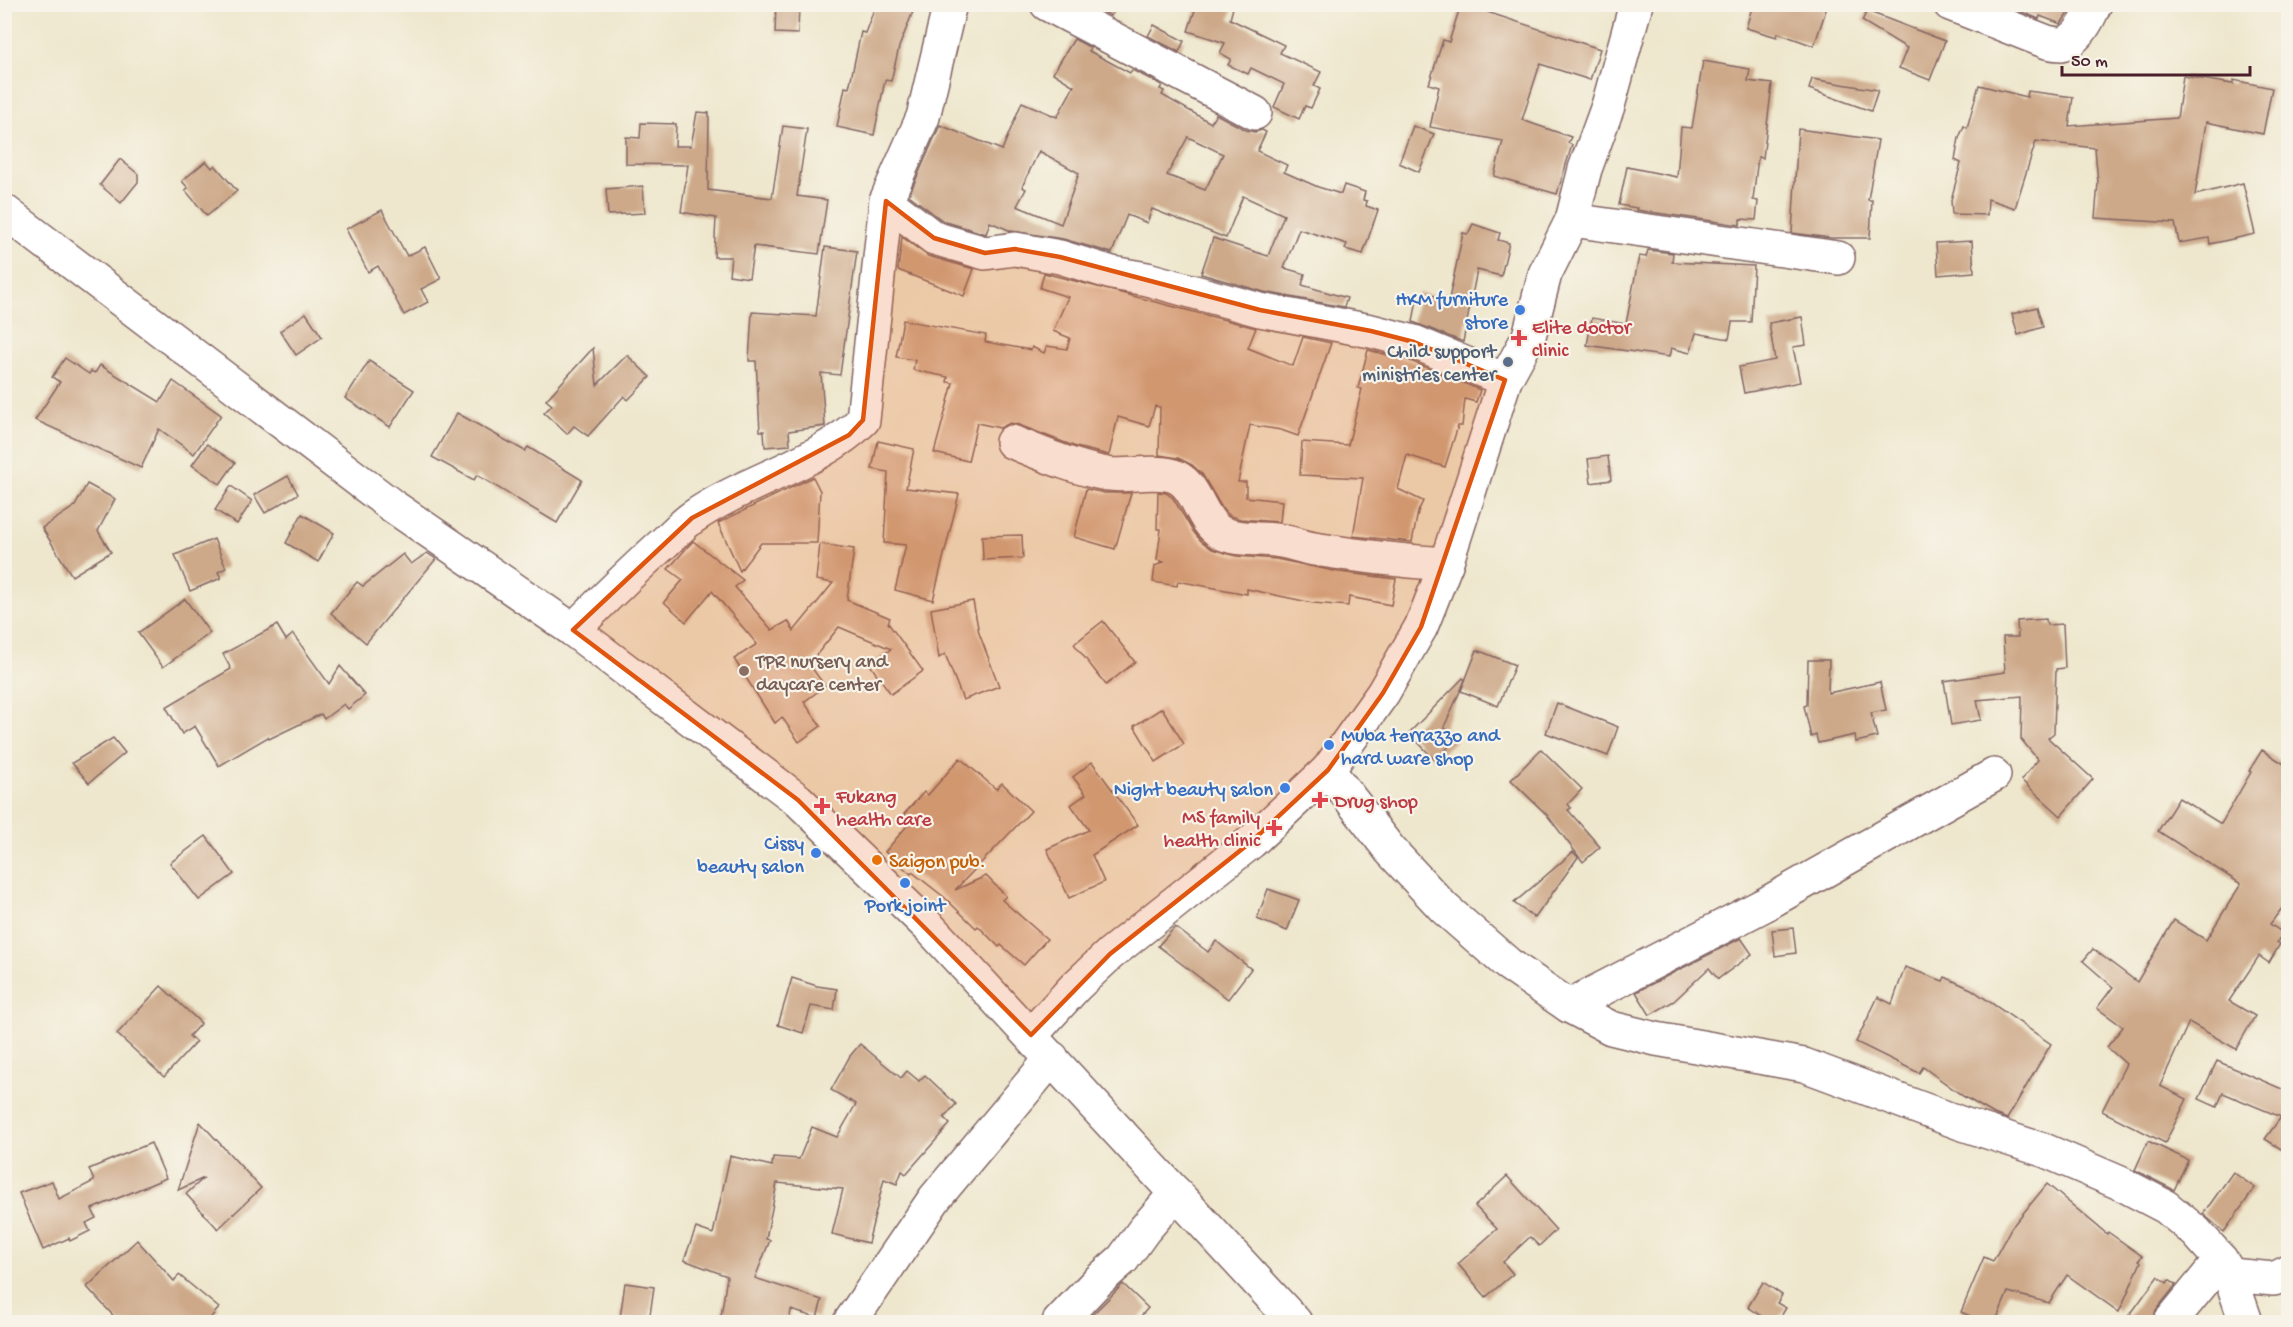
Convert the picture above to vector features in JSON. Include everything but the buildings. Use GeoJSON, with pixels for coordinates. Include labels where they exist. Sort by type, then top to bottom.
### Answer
{"type":"FeatureCollection","features":[{"type":"Feature","properties":{"kind":"street"},"geometry":{"type":"LineString","coordinates":[[573,630],[640,564],[692,518],[746,486],[807,458],[849,435],[862,420],[885,201],[923,117],[950,4]]}},
{"type":"Feature","properties":{"kind":"street"},"geometry":{"type":"LineString","coordinates":[[1047,4],[1255,113]]}},
{"type":"Feature","properties":{"kind":"street"},"geometry":{"type":"LineString","coordinates":[[850,1323],[1042,1047],[1075,987],[1110,954],[1251,842],[1328,770],[1383,693],[1421,627],[1446,564],[1505,380],[1529,336],[1545,274],[1572,220],[1586,169],[1608,106],[1636,4]]}},
{"type":"Feature","properties":{"kind":"street"},"geometry":{"type":"LineString","coordinates":[[1950,4],[2047,42],[2063,44],[2076,35],[2090,16],[2094,4]]}},
{"type":"Feature","properties":{"kind":"street"},"geometry":{"type":"LineString","coordinates":[[885,201],[934,238],[985,253],[1015,249],[1060,257],[1112,273],[1147,279],[1260,310],[1371,331],[1414,342],[1505,380]]}},
{"type":"Feature","properties":{"kind":"street"},"geometry":{"type":"LineString","coordinates":[[4,211],[391,505],[573,630],[798,800],[930,928],[1295,1323]]}},
{"type":"Feature","properties":{"kind":"street"},"geometry":{"type":"LineString","coordinates":[[1572,220],[1838,258]]}},
{"type":"Feature","properties":{"kind":"street"},"geometry":{"type":"LineString","coordinates":[[1012,442],[1049,457],[1108,474],[1155,473],[1173,476],[1188,485],[1207,520],[1221,533],[1246,538],[1276,540],[1310,548],[1392,561],[1446,564]]}},
{"type":"Feature","properties":{"kind":"street"},"geometry":{"type":"LineString","coordinates":[[1328,770],[1389,850],[1444,908],[1508,964],[1569,1006],[1611,1028],[1803,1065],[1960,1123],[2046,1150],[2120,1183],[2166,1207],[2196,1232],[2225,1268],[2246,1323]]}},
{"type":"Feature","properties":{"kind":"street"},"geometry":{"type":"LineString","coordinates":[[1569,1006],[1764,904],[1994,775]]}},
{"type":"Feature","properties":{"kind":"street"},"geometry":{"type":"LineString","coordinates":[[1059,1323],[1097,1282],[1123,1259],[1176,1193]]}},
{"type":"Feature","properties":{"kind":"street"},"geometry":{"type":"LineString","coordinates":[[2225,1268],[2274,1279],[2289,1272]]}},
{"type":"Feature","properties":{"kind":"street"},"geometry":{"type":"LineString","coordinates":[[2170,1323],[2225,1268]]}},
{"type":"Feature","properties":{"kind":"highlighted area"},"geometry":{"type":"Polygon","coordinates":[[[886,201],[934,238],[985,253],[1015,249],[1060,257],[1260,310],[1371,331],[1414,342],[1505,380],[1421,627],[1383,693],[1328,770],[1251,842],[1110,954],[1031,1035],[798,800],[573,630],[692,518],[849,435],[863,420],[886,201]]]}},
{"type":"Feature","properties":{"kind":"place","name":"HKM furniture store"},"geometry":{"type":"Point","coordinates":[1520,310]}},
{"type":"Feature","properties":{"kind":"place","name":"Elite doctor clinic"},"geometry":{"type":"Point","coordinates":[1519,338]}},
{"type":"Feature","properties":{"kind":"place","name":"Child support ministries center"},"geometry":{"type":"Point","coordinates":[1508,362]}},
{"type":"Feature","properties":{"kind":"place","name":"TPR nursery and daycare center"},"geometry":{"type":"Point","coordinates":[744,671]}},
{"type":"Feature","properties":{"kind":"place","name":"Muba terrazzo and hard ware shop"},"geometry":{"type":"Point","coordinates":[1329,745]}},
{"type":"Feature","properties":{"kind":"place","name":"Night beauty salon"},"geometry":{"type":"Point","coordinates":[1285,788]}},
{"type":"Feature","properties":{"kind":"place","name":"Drug shop"},"geometry":{"type":"Point","coordinates":[1320,800]}},
{"type":"Feature","properties":{"kind":"place","name":"Fukang health care"},"geometry":{"type":"Point","coordinates":[822,806]}},
{"type":"Feature","properties":{"kind":"place","name":"MS family health clinic"},"geometry":{"type":"Point","coordinates":[1274,828]}},
{"type":"Feature","properties":{"kind":"place","name":"Cissy beauty salon"},"geometry":{"type":"Point","coordinates":[816,853]}},
{"type":"Feature","properties":{"kind":"place","name":"Saigon pub."},"geometry":{"type":"Point","coordinates":[877,860]}},
{"type":"Feature","properties":{"kind":"place","name":"Pork joint"},"geometry":{"type":"Point","coordinates":[905,883]}}]}
